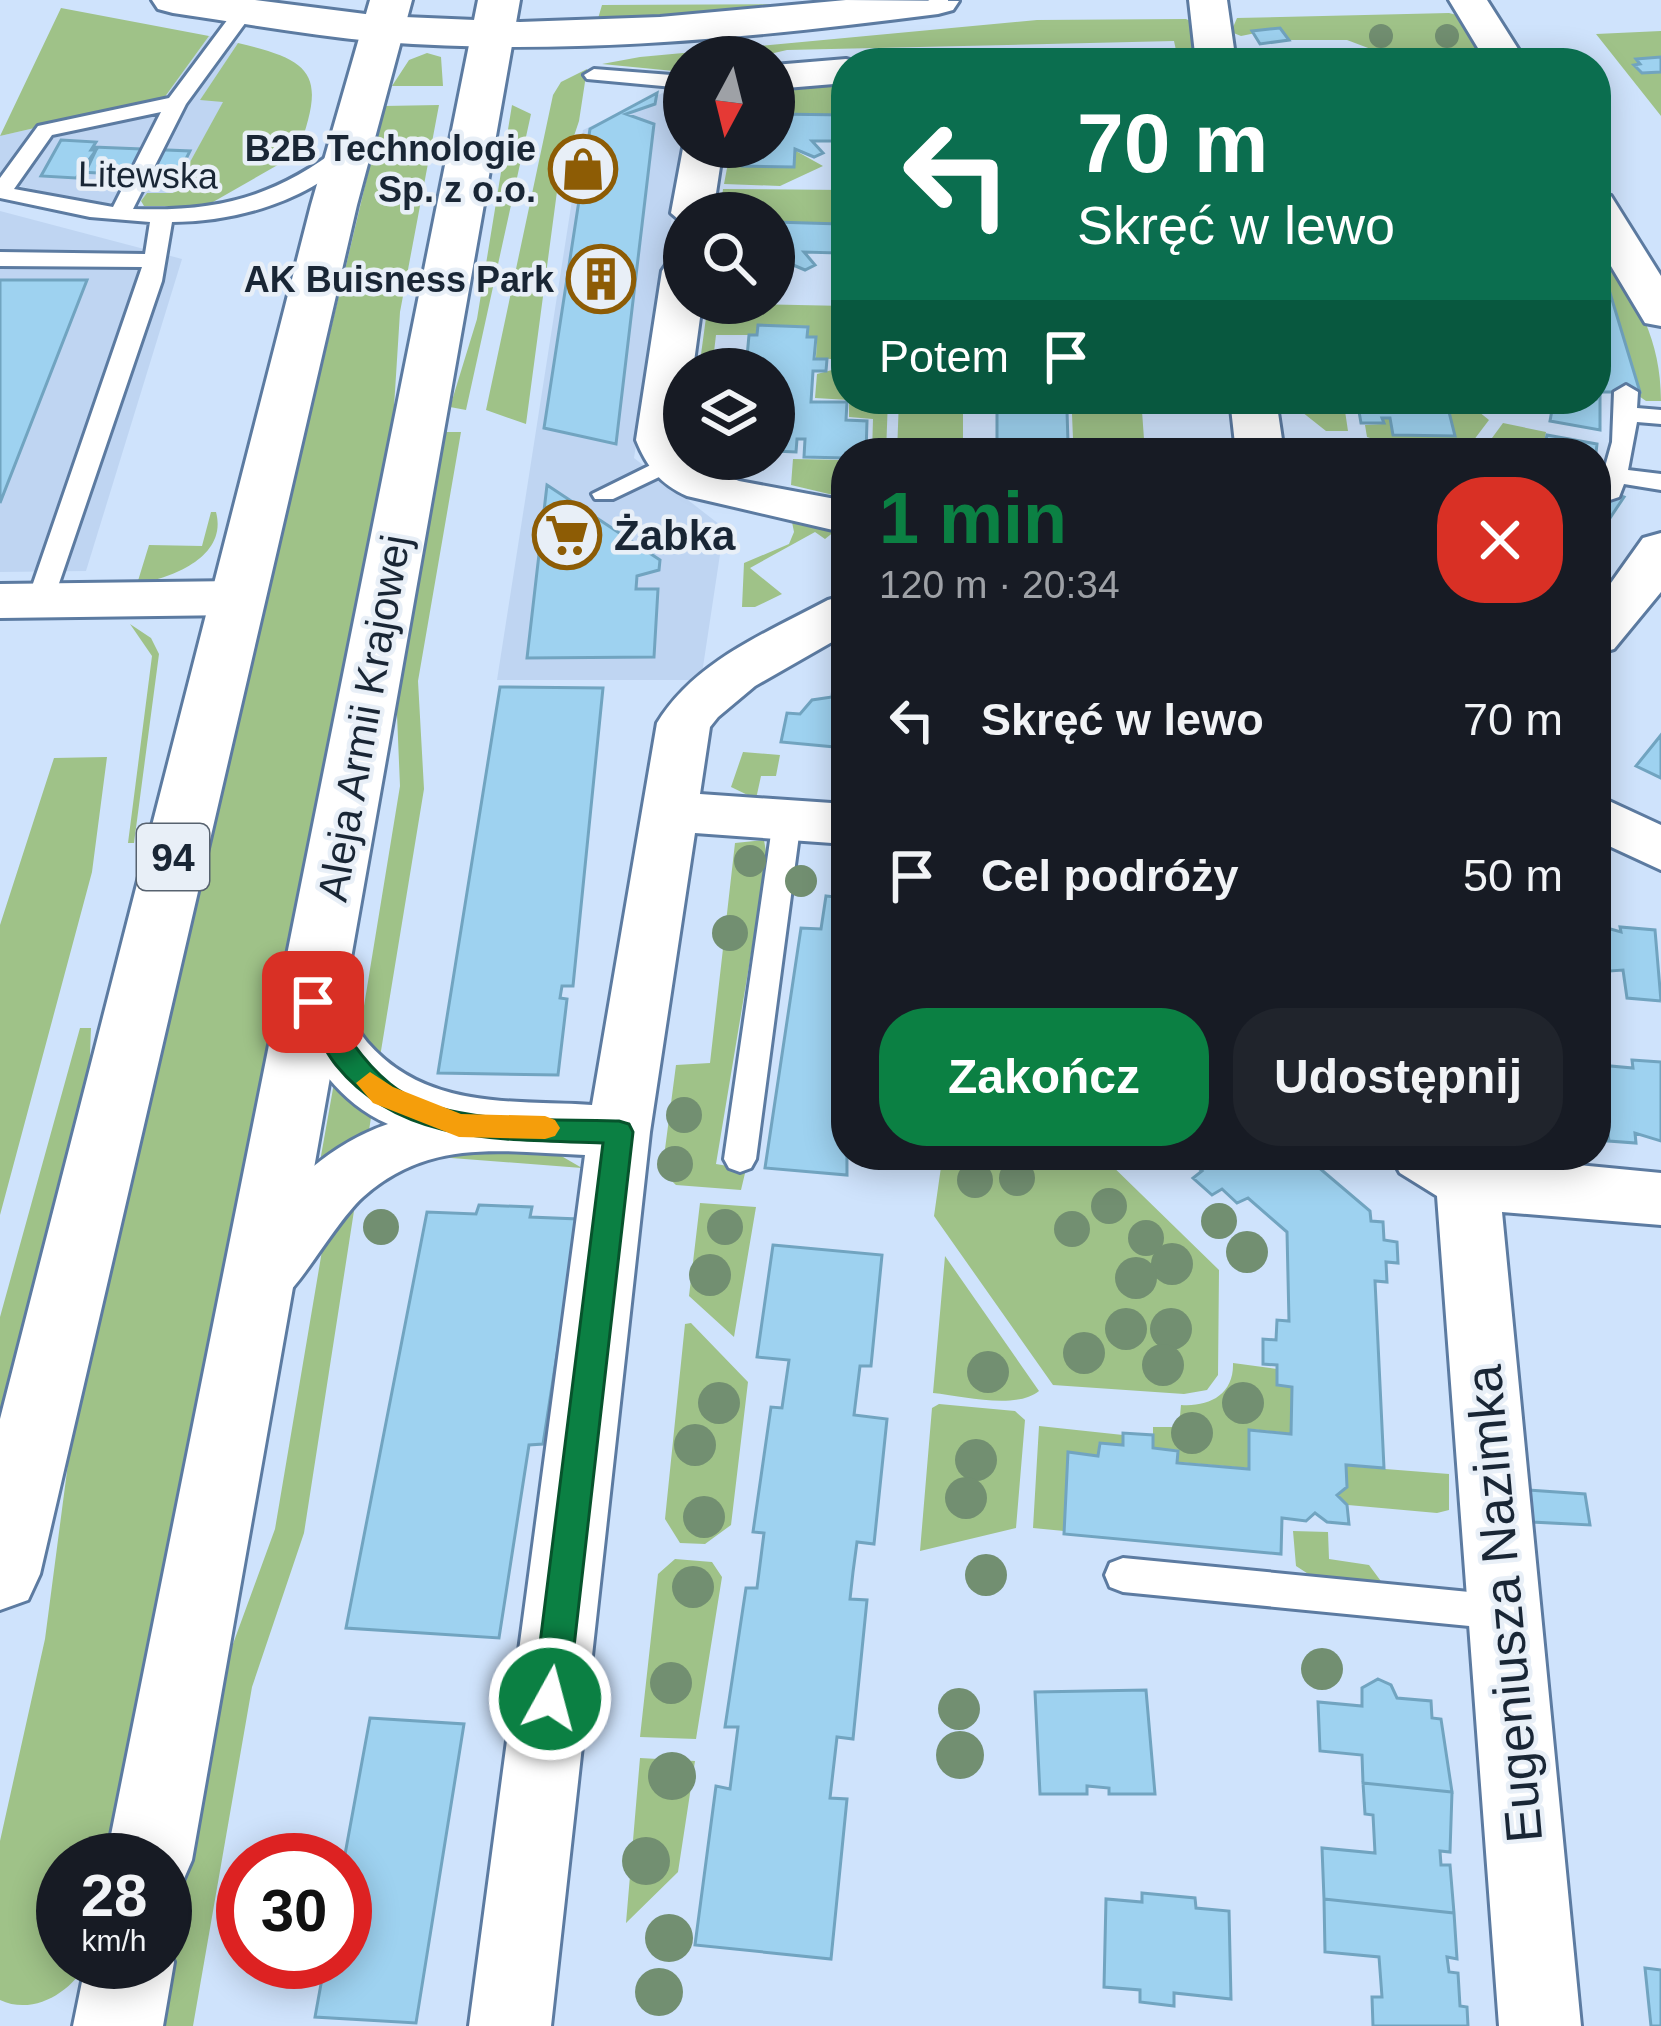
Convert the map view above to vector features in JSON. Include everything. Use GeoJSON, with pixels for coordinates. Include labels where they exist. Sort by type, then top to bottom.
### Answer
{"type":"FeatureCollection","features":[{"type":"Feature","properties":{"kind":"main road"},"geometry":{"type":"LineString","coordinates":[[172,0],[244,11],[496,16],[627,31],[938,0]]}},
{"type":"Feature","properties":{"kind":"main road"},"geometry":{"type":"LineString","coordinates":[[926,0],[962,0]]}},
{"type":"Feature","properties":{"kind":"main road","name":"94"},"geometry":{"type":"LineString","coordinates":[[0,1574],[237,598],[388,15]]}},
{"type":"Feature","properties":{"kind":"main road","name":"Aleja Armii Krajowej"},"geometry":{"type":"LineString","coordinates":[[154,1833],[496,16]]}},
{"type":"Feature","properties":{"kind":"main road"},"geometry":{"type":"LineString","coordinates":[[118,2026],[125,1989]]}},
{"type":"Feature","properties":{"kind":"street"},"geometry":{"type":"LineString","coordinates":[[1208,0],[1214,48]]}},
{"type":"Feature","properties":{"kind":"street"},"geometry":{"type":"LineString","coordinates":[[1468,0],[1498,48]]}},
{"type":"Feature","properties":{"kind":"street"},"geometry":{"type":"LineString","coordinates":[[795,75],[831,72]]}},
{"type":"Feature","properties":{"kind":"street"},"geometry":{"type":"LineString","coordinates":[[1611,230],[1661,313]]}},
{"type":"Feature","properties":{"kind":"street"},"geometry":{"type":"LineString","coordinates":[[692,480],[831,514]]}},
{"type":"Feature","properties":{"kind":"street"},"geometry":{"type":"LineString","coordinates":[[1611,618],[1640,585],[1661,549]]}},
{"type":"Feature","properties":{"kind":"street"},"geometry":{"type":"LineString","coordinates":[[20,601],[237,598]]}},
{"type":"Feature","properties":{"kind":"street"},"geometry":{"type":"LineString","coordinates":[[510,2026],[619,1132],[684,723],[698,704],[731,677],[831,621]]}},
{"type":"Feature","properties":{"kind":"street"},"geometry":{"type":"LineString","coordinates":[[667,811],[831,823]]}},
{"type":"Feature","properties":{"kind":"street"},"geometry":{"type":"LineString","coordinates":[[1611,823],[1661,850]]}},
{"type":"Feature","properties":{"kind":"street"},"geometry":{"type":"LineString","coordinates":[[313,1002],[344,1056],[383,1095],[459,1126],[619,1132]]}},
{"type":"Feature","properties":{"kind":"street"},"geometry":{"type":"LineString","coordinates":[[260,1279],[301,1222],[360,1165],[375,1155],[459,1126]]}},
{"type":"Feature","properties":{"kind":"street","name":"Eugeniusza Nazimka"},"geometry":{"type":"LineString","coordinates":[[1445,1170],[1501,1612],[1540,2026]]}},
{"type":"Feature","properties":{"kind":"street","name":"Eugeniusza Nazimka"},"geometry":{"type":"LineString","coordinates":[[1452,1170],[1661,1199]]}},
{"type":"Feature","properties":{"kind":"lane"},"geometry":{"type":"LineString","coordinates":[[120,214],[176,103],[244,11]]}},
{"type":"Feature","properties":{"kind":"lane"},"geometry":{"type":"LineString","coordinates":[[594,75],[663,80]]}},
{"type":"Feature","properties":{"kind":"lane"},"geometry":{"type":"LineString","coordinates":[[0,192],[45,130],[176,103]]}},
{"type":"Feature","properties":{"kind":"lane","name":"Litewska"},"geometry":{"type":"LineString","coordinates":[[0,192],[71,209],[162,216],[213,214],[262,202],[329,169],[350,148]]}},
{"type":"Feature","properties":{"kind":"lane"},"geometry":{"type":"LineString","coordinates":[[20,601],[154,261],[162,216]]}},
{"type":"Feature","properties":{"kind":"lane"},"geometry":{"type":"LineString","coordinates":[[0,259],[154,261]]}},
{"type":"Feature","properties":{"kind":"lane"},"geometry":{"type":"LineString","coordinates":[[1661,417],[1626,403],[1614,484],[1661,482]]}},
{"type":"Feature","properties":{"kind":"lane"},"geometry":{"type":"LineString","coordinates":[[604,494],[663,465]]}},
{"type":"Feature","properties":{"kind":"lane"},"geometry":{"type":"LineString","coordinates":[[740,1160],[787,820]]}},
{"type":"Feature","properties":{"kind":"lane"},"geometry":{"type":"LineString","coordinates":[[1123,1575],[1501,1612]]}},
{"type":"Feature","properties":{"kind":"shaded area"},"geometry":{"type":"Polygon","coordinates":[[[209,36],[238,43],[201,99],[224,101],[173,193],[147,193],[141,201],[89,204],[0,181],[0,136],[164,98],[209,36]]]}},
{"type":"Feature","properties":{"kind":"shaded area"},"geometry":{"type":"Polygon","coordinates":[[[663,93],[663,168],[679,168],[676,192],[663,192],[663,273],[634,458],[724,528],[701,680],[497,680],[583,130],[663,93]]]}},
{"type":"Feature","properties":{"kind":"shaded area"},"geometry":{"type":"Polygon","coordinates":[[[0,211],[182,259],[86,571],[0,572],[0,211]]]}},
{"type":"Feature","properties":{"kind":"green space"},"geometry":{"type":"Polygon","coordinates":[[[602,5],[800,7],[597,22],[602,5]]]}},
{"type":"Feature","properties":{"kind":"green space"},"geometry":{"type":"Polygon","coordinates":[[[61,8],[209,36],[164,98],[0,136],[61,8]]]}},
{"type":"Feature","properties":{"kind":"green space"},"geometry":{"type":"Polygon","coordinates":[[[1449,13],[1461,16],[1481,48],[1368,48],[1347,40],[1289,40],[1280,28],[1241,36],[1231,32],[1237,18],[1449,13]]]}},
{"type":"Feature","properties":{"kind":"green space"},"geometry":{"type":"Polygon","coordinates":[[[1186,19],[1197,24],[1195,48],[1176,48],[1174,41],[795,50],[795,43],[1037,20],[1186,19]]]}},
{"type":"Feature","properties":{"kind":"green space"},"geometry":{"type":"Polygon","coordinates":[[[1661,31],[1661,116],[1611,48],[1596,34],[1661,31]]]}},
{"type":"Feature","properties":{"kind":"green space"},"geometry":{"type":"Polygon","coordinates":[[[238,43],[284,57],[308,76],[311,106],[297,154],[206,206],[144,206],[141,201],[147,193],[173,193],[223,102],[200,100],[238,43]]]}},
{"type":"Feature","properties":{"kind":"green space"},"geometry":{"type":"Polygon","coordinates":[[[427,53],[441,57],[443,86],[392,86],[409,60],[427,53]]]}},
{"type":"Feature","properties":{"kind":"green space"},"geometry":{"type":"Polygon","coordinates":[[[663,55],[663,70],[602,64],[663,55]]]}},
{"type":"Feature","properties":{"kind":"green space"},"geometry":{"type":"Polygon","coordinates":[[[587,69],[579,121],[558,184],[526,424],[486,410],[553,95],[561,82],[587,69]]]}},
{"type":"Feature","properties":{"kind":"green space"},"geometry":{"type":"Polygon","coordinates":[[[831,82],[831,115],[795,114],[795,87],[831,82]]]}},
{"type":"Feature","properties":{"kind":"green space"},"geometry":{"type":"Polygon","coordinates":[[[439,105],[400,312],[392,439],[114,1833],[36,1833],[36,1989],[64,1989],[38,2003],[13,2004],[0,2000],[0,1841],[45,1639],[77,1395],[384,106],[439,105]]]}},
{"type":"Feature","properties":{"kind":"green space"},"geometry":{"type":"Polygon","coordinates":[[[512,105],[531,114],[466,410],[450,407],[477,319],[512,105]]]}},
{"type":"Feature","properties":{"kind":"green space"},"geometry":{"type":"Polygon","coordinates":[[[796,151],[823,166],[780,186],[724,184],[727,168],[795,168],[796,151]]]}},
{"type":"Feature","properties":{"kind":"green space"},"geometry":{"type":"Polygon","coordinates":[[[723,189],[831,190],[831,223],[795,222],[795,192],[723,189]]]}},
{"type":"Feature","properties":{"kind":"green space"},"geometry":{"type":"Polygon","coordinates":[[[1611,260],[1632,294],[1656,353],[1661,401],[1646,401],[1636,394],[1640,391],[1611,294],[1611,260]]]}},
{"type":"Feature","properties":{"kind":"green space"},"geometry":{"type":"Polygon","coordinates":[[[795,305],[831,306],[831,359],[816,358],[817,337],[808,336],[809,326],[759,325],[757,335],[716,335],[714,348],[702,348],[705,324],[795,324],[795,305]]]}},
{"type":"Feature","properties":{"kind":"green space"},"geometry":{"type":"Polygon","coordinates":[[[831,370],[831,399],[815,398],[817,374],[831,370]]]}},
{"type":"Feature","properties":{"kind":"green space"},"geometry":{"type":"Polygon","coordinates":[[[887,414],[887,438],[872,438],[873,419],[849,417],[887,414]]]}},
{"type":"Feature","properties":{"kind":"green space"},"geometry":{"type":"Polygon","coordinates":[[[898,414],[963,414],[963,438],[898,438],[898,414]]]}},
{"type":"Feature","properties":{"kind":"green space"},"geometry":{"type":"Polygon","coordinates":[[[1072,414],[1142,414],[1144,438],[1073,438],[1072,414]]]}},
{"type":"Feature","properties":{"kind":"green space"},"geometry":{"type":"Polygon","coordinates":[[[1305,414],[1345,414],[1348,431],[1326,431],[1305,414]]]}},
{"type":"Feature","properties":{"kind":"green space"},"geometry":{"type":"Polygon","coordinates":[[[1450,414],[1482,414],[1489,420],[1475,438],[1370,438],[1365,425],[1383,424],[1383,418],[1389,418],[1393,435],[1455,437],[1450,414]]]}},
{"type":"Feature","properties":{"kind":"green space"},"geometry":{"type":"Polygon","coordinates":[[[1503,423],[1546,432],[1545,438],[1492,438],[1503,423]]]}},
{"type":"Feature","properties":{"kind":"green space"},"geometry":{"type":"Polygon","coordinates":[[[442,432],[461,432],[418,681],[424,789],[379,1063],[362,1032],[363,1012],[400,786],[396,691],[442,432]]]}},
{"type":"Feature","properties":{"kind":"green space"},"geometry":{"type":"Polygon","coordinates":[[[795,459],[831,460],[831,494],[791,485],[795,459]]]}},
{"type":"Feature","properties":{"kind":"green space"},"geometry":{"type":"Polygon","coordinates":[[[211,512],[216,512],[217,528],[206,553],[166,577],[137,584],[149,545],[202,546],[211,512]]]}},
{"type":"Feature","properties":{"kind":"green space"},"geometry":{"type":"Polygon","coordinates":[[[791,517],[831,530],[825,539],[815,532],[750,568],[782,594],[755,607],[742,607],[744,563],[789,544],[794,532],[791,517]]]}},
{"type":"Feature","properties":{"kind":"green space"},"geometry":{"type":"Polygon","coordinates":[[[130,624],[151,638],[159,654],[134,843],[128,843],[152,656],[130,624]]]}},
{"type":"Feature","properties":{"kind":"green space"},"geometry":{"type":"Polygon","coordinates":[[[743,752],[780,755],[776,776],[761,776],[756,799],[731,787],[743,752]]]}},
{"type":"Feature","properties":{"kind":"green space"},"geometry":{"type":"Polygon","coordinates":[[[107,757],[92,872],[0,1215],[0,925],[54,758],[107,757]]]}},
{"type":"Feature","properties":{"kind":"green space"},"geometry":{"type":"Polygon","coordinates":[[[764,840],[767,858],[716,1164],[746,1169],[741,1190],[676,1185],[662,1172],[676,1065],[710,1063],[735,843],[764,840]]]}},
{"type":"Feature","properties":{"kind":"green space"},"geometry":{"type":"Polygon","coordinates":[[[80,1028],[91,1028],[88,1107],[0,1421],[0,1317],[80,1028]]]}},
{"type":"Feature","properties":{"kind":"green space"},"geometry":{"type":"Polygon","coordinates":[[[334,1083],[372,1111],[368,1137],[319,1167],[334,1083]]]}},
{"type":"Feature","properties":{"kind":"green space"},"geometry":{"type":"Polygon","coordinates":[[[444,1147],[551,1150],[582,1168],[412,1155],[444,1147]]]}},
{"type":"Feature","properties":{"kind":"green space"},"geometry":{"type":"Polygon","coordinates":[[[941,1170],[1116,1170],[1219,1270],[1218,1375],[1207,1390],[1184,1394],[1053,1385],[934,1216],[941,1170]]]}},
{"type":"Feature","properties":{"kind":"green space"},"geometry":{"type":"Polygon","coordinates":[[[358,1185],[304,1533],[252,1687],[227,1833],[216,1833],[216,1894],[193,2026],[158,2026],[165,1989],[192,1989],[192,1839],[222,1674],[275,1529],[325,1233],[358,1185]]]}},
{"type":"Feature","properties":{"kind":"green space"},"geometry":{"type":"Polygon","coordinates":[[[700,1203],[756,1207],[734,1337],[689,1296],[700,1203]]]}},
{"type":"Feature","properties":{"kind":"green space"},"geometry":{"type":"Polygon","coordinates":[[[945,1256],[1039,1391],[1003,1401],[933,1393],[945,1256]]]}},
{"type":"Feature","properties":{"kind":"green space"},"geometry":{"type":"Polygon","coordinates":[[[691,1323],[748,1382],[731,1525],[705,1544],[680,1543],[665,1519],[685,1324],[691,1323]]]}},
{"type":"Feature","properties":{"kind":"green space"},"geometry":{"type":"Polygon","coordinates":[[[1233,1363],[1277,1369],[1277,1386],[1292,1387],[1290,1433],[1250,1429],[1248,1468],[1178,1462],[1178,1450],[1153,1448],[1153,1427],[1179,1427],[1181,1405],[1218,1397],[1229,1383],[1233,1363]]]}},
{"type":"Feature","properties":{"kind":"green space"},"geometry":{"type":"Polygon","coordinates":[[[939,1404],[1015,1411],[1025,1420],[1016,1528],[920,1551],[932,1408],[939,1404]]]}},
{"type":"Feature","properties":{"kind":"green space"},"geometry":{"type":"Polygon","coordinates":[[[1039,1426],[1123,1435],[1123,1445],[1099,1442],[1098,1455],[1068,1453],[1064,1531],[1033,1528],[1039,1426]]]}},
{"type":"Feature","properties":{"kind":"green space"},"geometry":{"type":"Polygon","coordinates":[[[1347,1466],[1449,1474],[1449,1510],[1348,1505],[1337,1495],[1347,1487],[1347,1466]]]}},
{"type":"Feature","properties":{"kind":"green space"},"geometry":{"type":"Polygon","coordinates":[[[1293,1531],[1328,1532],[1329,1559],[1369,1565],[1383,1584],[1316,1579],[1296,1566],[1293,1531]]]}},
{"type":"Feature","properties":{"kind":"green space"},"geometry":{"type":"Polygon","coordinates":[[[675,1559],[712,1562],[722,1577],[696,1739],[640,1737],[658,1574],[675,1559]]]}},
{"type":"Feature","properties":{"kind":"green space"},"geometry":{"type":"Polygon","coordinates":[[[640,1758],[695,1761],[678,1872],[626,1923],[640,1758]]]}},
{"type":"Feature","properties":{"kind":"building"},"geometry":{"type":"Polygon","coordinates":[[[1280,28],[1289,40],[1260,44],[1252,31],[1280,28]]]}},
{"type":"Feature","properties":{"kind":"building"},"geometry":{"type":"Polygon","coordinates":[[[1661,57],[1661,72],[1642,73],[1634,65],[1640,64],[1636,59],[1661,57]]]}},
{"type":"Feature","properties":{"kind":"building","name":"AK Buisness Park"},"geometry":{"type":"Polygon","coordinates":[[[657,93],[655,104],[626,114],[654,124],[616,444],[544,428],[590,129],[657,93]]]}},
{"type":"Feature","properties":{"kind":"building"},"geometry":{"type":"Polygon","coordinates":[[[795,114],[831,115],[831,141],[812,141],[823,153],[814,157],[795,149],[795,114]]]}},
{"type":"Feature","properties":{"kind":"building"},"geometry":{"type":"Polygon","coordinates":[[[61,140],[96,142],[91,150],[96,150],[76,178],[41,176],[61,140]]]}},
{"type":"Feature","properties":{"kind":"building"},"geometry":{"type":"Polygon","coordinates":[[[93,147],[190,151],[177,177],[79,172],[87,169],[96,150],[93,147]]]}},
{"type":"Feature","properties":{"kind":"building"},"geometry":{"type":"Polygon","coordinates":[[[795,223],[831,224],[831,253],[804,252],[815,265],[805,270],[795,266],[795,223]]]}},
{"type":"Feature","properties":{"kind":"building"},"geometry":{"type":"Polygon","coordinates":[[[0,280],[87,280],[0,503],[0,280]]]}},
{"type":"Feature","properties":{"kind":"building"},"geometry":{"type":"Polygon","coordinates":[[[1611,296],[1640,392],[1611,392],[1611,296]]]}},
{"type":"Feature","properties":{"kind":"building"},"geometry":{"type":"Polygon","coordinates":[[[758,325],[808,327],[807,337],[816,337],[814,359],[827,359],[826,371],[813,371],[811,402],[831,402],[831,414],[867,421],[866,438],[831,438],[831,458],[804,457],[805,439],[797,439],[795,452],[795,348],[748,348],[749,335],[757,335],[758,325]]]}},
{"type":"Feature","properties":{"kind":"building"},"geometry":{"type":"Polygon","coordinates":[[[997,414],[1067,414],[1068,438],[997,438],[997,414]]]}},
{"type":"Feature","properties":{"kind":"building"},"geometry":{"type":"Polygon","coordinates":[[[1359,414],[1450,414],[1455,436],[1393,435],[1390,418],[1382,418],[1384,423],[1361,423],[1359,414]]]}},
{"type":"Feature","properties":{"kind":"building"},"geometry":{"type":"Polygon","coordinates":[[[1551,414],[1600,414],[1600,430],[1550,421],[1551,414]]]}},
{"type":"Feature","properties":{"kind":"building"},"geometry":{"type":"Polygon","coordinates":[[[547,485],[660,560],[659,570],[637,576],[636,589],[658,589],[654,657],[527,658],[547,485]]]}},
{"type":"Feature","properties":{"kind":"building"},"geometry":{"type":"Polygon","coordinates":[[[1611,492],[1624,497],[1611,516],[1611,492]]]}},
{"type":"Feature","properties":{"kind":"building"},"geometry":{"type":"Polygon","coordinates":[[[500,687],[603,688],[573,986],[562,986],[560,998],[567,999],[558,1075],[438,1073],[500,687]]]}},
{"type":"Feature","properties":{"kind":"building"},"geometry":{"type":"Polygon","coordinates":[[[831,697],[831,747],[781,742],[787,713],[800,714],[812,700],[831,697]]]}},
{"type":"Feature","properties":{"kind":"building"},"geometry":{"type":"Polygon","coordinates":[[[1661,735],[1661,778],[1636,766],[1661,735]]]}},
{"type":"Feature","properties":{"kind":"building"},"geometry":{"type":"Polygon","coordinates":[[[826,896],[831,896],[831,1170],[847,1170],[847,1175],[765,1168],[801,928],[821,929],[826,896]]]}},
{"type":"Feature","properties":{"kind":"building"},"geometry":{"type":"Polygon","coordinates":[[[1611,929],[1655,930],[1661,1001],[1627,998],[1623,970],[1611,971],[1611,929]]]}},
{"type":"Feature","properties":{"kind":"building"},"geometry":{"type":"Polygon","coordinates":[[[1632,1060],[1661,1062],[1661,1141],[1635,1133],[1636,1143],[1611,1141],[1611,1066],[1633,1068],[1632,1060]]]}},
{"type":"Feature","properties":{"kind":"building"},"geometry":{"type":"Polygon","coordinates":[[[1322,1170],[1370,1211],[1371,1221],[1383,1222],[1384,1240],[1397,1242],[1398,1263],[1386,1262],[1387,1282],[1375,1281],[1384,1468],[1346,1465],[1347,1487],[1337,1495],[1347,1505],[1349,1524],[1327,1522],[1315,1513],[1306,1521],[1282,1518],[1281,1554],[1064,1534],[1068,1452],[1098,1456],[1100,1443],[1123,1445],[1123,1433],[1153,1435],[1153,1448],[1178,1451],[1177,1463],[1249,1469],[1249,1430],[1291,1434],[1292,1387],[1277,1385],[1277,1365],[1263,1364],[1263,1339],[1276,1340],[1277,1320],[1289,1321],[1287,1232],[1248,1198],[1237,1203],[1222,1189],[1212,1195],[1193,1178],[1202,1171],[1322,1170]]]}},
{"type":"Feature","properties":{"kind":"building"},"geometry":{"type":"Polygon","coordinates":[[[479,1205],[532,1207],[530,1217],[578,1219],[543,1444],[529,1445],[499,1638],[346,1628],[427,1212],[476,1214],[479,1205]]]}},
{"type":"Feature","properties":{"kind":"building"},"geometry":{"type":"Polygon","coordinates":[[[773,1245],[882,1255],[871,1366],[860,1366],[854,1415],[887,1419],[874,1544],[857,1542],[850,1599],[867,1600],[853,1739],[837,1737],[830,1798],[847,1799],[831,1959],[695,1945],[716,1786],[730,1789],[738,1727],[725,1727],[746,1588],[757,1588],[764,1533],[753,1532],[771,1407],[782,1408],[789,1360],[757,1357],[773,1245]]]}},
{"type":"Feature","properties":{"kind":"building"},"geometry":{"type":"Polygon","coordinates":[[[1528,1490],[1585,1494],[1590,1525],[1532,1522],[1528,1490]]]}},
{"type":"Feature","properties":{"kind":"building"},"geometry":{"type":"Polygon","coordinates":[[[1378,1679],[1391,1685],[1397,1698],[1431,1701],[1432,1718],[1441,1719],[1452,1792],[1363,1783],[1362,1755],[1320,1751],[1318,1702],[1362,1706],[1362,1688],[1378,1679]]]}},
{"type":"Feature","properties":{"kind":"building"},"geometry":{"type":"Polygon","coordinates":[[[1146,1690],[1155,1794],[1109,1794],[1109,1788],[1087,1786],[1087,1794],[1040,1794],[1035,1692],[1146,1690]]]}},
{"type":"Feature","properties":{"kind":"building"},"geometry":{"type":"Polygon","coordinates":[[[370,1718],[464,1724],[416,2023],[315,2017],[320,1989],[372,1989],[372,1833],[349,1833],[370,1718]]]}},
{"type":"Feature","properties":{"kind":"building"},"geometry":{"type":"Polygon","coordinates":[[[1363,1783],[1452,1792],[1450,1852],[1440,1851],[1441,1865],[1450,1865],[1454,1913],[1324,1899],[1322,1848],[1375,1853],[1373,1815],[1365,1814],[1363,1783]]]}},
{"type":"Feature","properties":{"kind":"building"},"geometry":{"type":"Polygon","coordinates":[[[1142,1893],[1195,1898],[1196,1908],[1229,1911],[1231,1999],[1174,1993],[1174,2006],[1140,2002],[1140,1990],[1104,1987],[1106,1899],[1142,1902],[1142,1893]]]}},
{"type":"Feature","properties":{"kind":"building"},"geometry":{"type":"Polygon","coordinates":[[[1324,1899],[1454,1913],[1457,1959],[1447,1957],[1449,1972],[1458,1973],[1460,2006],[1467,2007],[1468,2026],[1373,2026],[1372,1997],[1382,1997],[1379,1957],[1325,1952],[1324,1899]]]}},
{"type":"Feature","properties":{"kind":"building"},"geometry":{"type":"Polygon","coordinates":[[[1645,1968],[1661,1970],[1661,2026],[1651,2026],[1645,1968]]]}},
{"type":"Feature","properties":{"kind":"slow traffic"},"geometry":{"type":"LineString","coordinates":[[370,1083],[383,1095],[459,1126],[545,1128]]}},
{"type":"Feature","properties":{"kind":"place","name":"B2B Technologie Sp. z o.o."},"geometry":{"type":"Point","coordinates":[583,169]}},
{"type":"Feature","properties":{"kind":"place","name":"AK Buisness Park"},"geometry":{"type":"Point","coordinates":[601,279]}},
{"type":"Feature","properties":{"kind":"place","name":"Żabka"},"geometry":{"type":"Point","coordinates":[567,535]}},
{"type":"Feature","properties":{"kind":"route"},"geometry":{"type":"LineString","coordinates":[[313,1002],[344,1056],[383,1095],[459,1126],[619,1132],[550,1699]]}}]}
